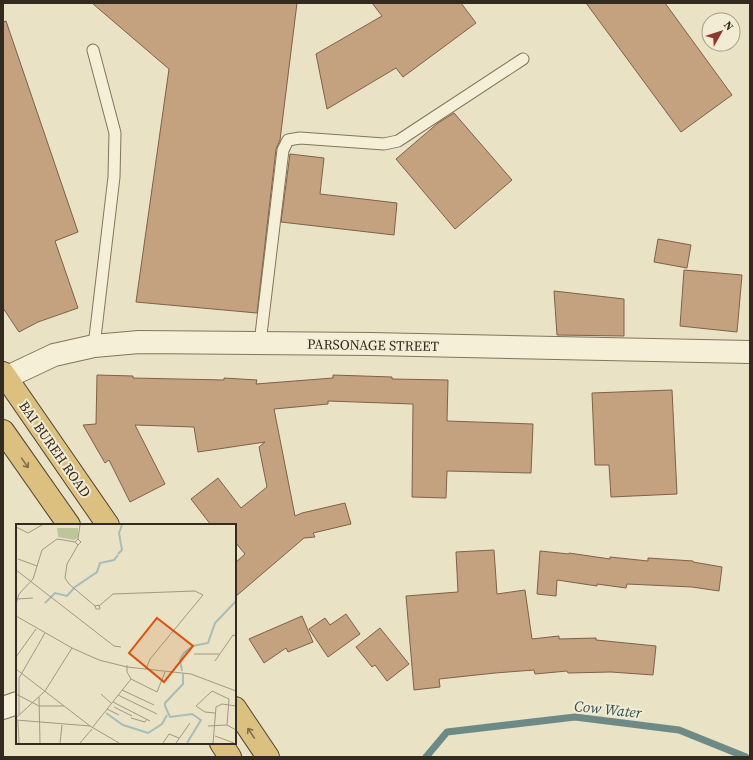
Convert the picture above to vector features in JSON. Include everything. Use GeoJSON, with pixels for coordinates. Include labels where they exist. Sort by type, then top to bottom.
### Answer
{"type":"FeatureCollection","features":[{"type":"Feature","properties":{"kind":"highway","name":"BAI BUREH ROAD"},"geometry":{"type":"LineString","coordinates":[[4,376],[107,524]]}},
{"type":"Feature","properties":{"kind":"highway"},"geometry":{"type":"LineString","coordinates":[[3,431],[68,524]]}},
{"type":"Feature","properties":{"kind":"highway"},"geometry":{"type":"LineString","coordinates":[[236,709],[268,757]]}},
{"type":"Feature","properties":{"kind":"highway"},"geometry":{"type":"LineString","coordinates":[[222,744],[230,757]]}},
{"type":"Feature","properties":{"kind":"street","name":"PARSONAGE STREET"},"geometry":{"type":"LineString","coordinates":[[4,376],[54,354],[94,346],[139,342],[371,344],[750,352]]}},
{"type":"Feature","properties":{"kind":"street"},"geometry":{"type":"LineString","coordinates":[[3,708],[16,703]]}},
{"type":"Feature","properties":{"kind":"lane"},"geometry":{"type":"LineString","coordinates":[[93,50],[115,133],[114,177],[94,346]]}},
{"type":"Feature","properties":{"kind":"lane"},"geometry":{"type":"LineString","coordinates":[[260,343],[283,150],[288,140],[300,138],[384,144],[398,141],[523,59]]}},
{"type":"Feature","properties":{"kind":"building"},"geometry":{"type":"Polygon","coordinates":[[[92,3],[297,3],[280,140],[276,149],[257,313],[136,302],[169,69],[92,3]]]}},
{"type":"Feature","properties":{"kind":"building"},"geometry":{"type":"Polygon","coordinates":[[[372,3],[461,3],[476,23],[403,77],[396,68],[327,109],[316,54],[382,16],[372,3]]]}},
{"type":"Feature","properties":{"kind":"building"},"geometry":{"type":"Polygon","coordinates":[[[586,3],[665,3],[732,95],[681,132],[586,3]]]}},
{"type":"Feature","properties":{"kind":"building"},"geometry":{"type":"Polygon","coordinates":[[[6,21],[78,232],[55,241],[78,308],[38,322],[19,332],[3,308],[3,22],[6,21]]]}},
{"type":"Feature","properties":{"kind":"building"},"geometry":{"type":"Polygon","coordinates":[[[454,113],[512,180],[455,229],[396,159],[438,123],[454,113]]]}},
{"type":"Feature","properties":{"kind":"building"},"geometry":{"type":"Polygon","coordinates":[[[290,154],[324,158],[320,194],[397,203],[394,235],[281,222],[290,154]]]}},
{"type":"Feature","properties":{"kind":"building"},"geometry":{"type":"Polygon","coordinates":[[[658,239],[691,245],[687,268],[654,262],[658,239]]]}},
{"type":"Feature","properties":{"kind":"building"},"geometry":{"type":"Polygon","coordinates":[[[684,270],[742,275],[737,332],[680,326],[684,270]]]}},
{"type":"Feature","properties":{"kind":"building"},"geometry":{"type":"Polygon","coordinates":[[[554,291],[624,299],[624,336],[557,335],[554,291]]]}},
{"type":"Feature","properties":{"kind":"building"},"geometry":{"type":"Polygon","coordinates":[[[97,375],[133,376],[133,378],[224,380],[224,378],[257,380],[256,384],[333,378],[333,375],[392,377],[392,379],[448,380],[447,421],[533,424],[531,473],[447,471],[446,498],[412,497],[413,404],[328,401],[328,404],[274,409],[295,516],[345,503],[351,524],[313,533],[315,537],[304,538],[236,596],[236,562],[245,554],[236,543],[236,524],[210,524],[191,499],[218,478],[241,508],[267,487],[259,447],[265,442],[198,452],[194,427],[135,425],[165,484],[130,502],[109,460],[105,463],[83,425],[96,424],[97,375]]]}},
{"type":"Feature","properties":{"kind":"building"},"geometry":{"type":"Polygon","coordinates":[[[672,390],[677,494],[611,497],[609,465],[595,465],[592,393],[672,390]]]}},
{"type":"Feature","properties":{"kind":"building"},"geometry":{"type":"Polygon","coordinates":[[[494,550],[497,594],[525,590],[532,639],[559,636],[559,639],[596,638],[596,640],[656,646],[653,675],[611,672],[568,673],[567,671],[535,674],[534,670],[439,679],[440,687],[414,690],[406,596],[458,592],[456,552],[494,550]]]}},
{"type":"Feature","properties":{"kind":"building"},"geometry":{"type":"Polygon","coordinates":[[[540,551],[569,553],[610,559],[610,557],[648,561],[648,558],[693,561],[722,567],[719,591],[692,587],[627,584],[626,588],[597,584],[597,586],[557,580],[556,596],[537,594],[540,551]]]}},
{"type":"Feature","properties":{"kind":"building"},"geometry":{"type":"Polygon","coordinates":[[[346,614],[360,634],[328,657],[309,629],[325,618],[330,625],[346,614]]]}},
{"type":"Feature","properties":{"kind":"building"},"geometry":{"type":"Polygon","coordinates":[[[302,616],[313,642],[288,652],[286,648],[264,663],[249,639],[302,616]]]}},
{"type":"Feature","properties":{"kind":"building"},"geometry":{"type":"Polygon","coordinates":[[[380,628],[409,664],[387,681],[375,665],[372,667],[356,647],[380,628]]]}},
{"type":"Feature","properties":{"kind":"waterway","name":"Cow Water"},"geometry":{"type":"LineString","coordinates":[[426,757],[447,732],[575,717],[679,730],[746,757]]}}]}
